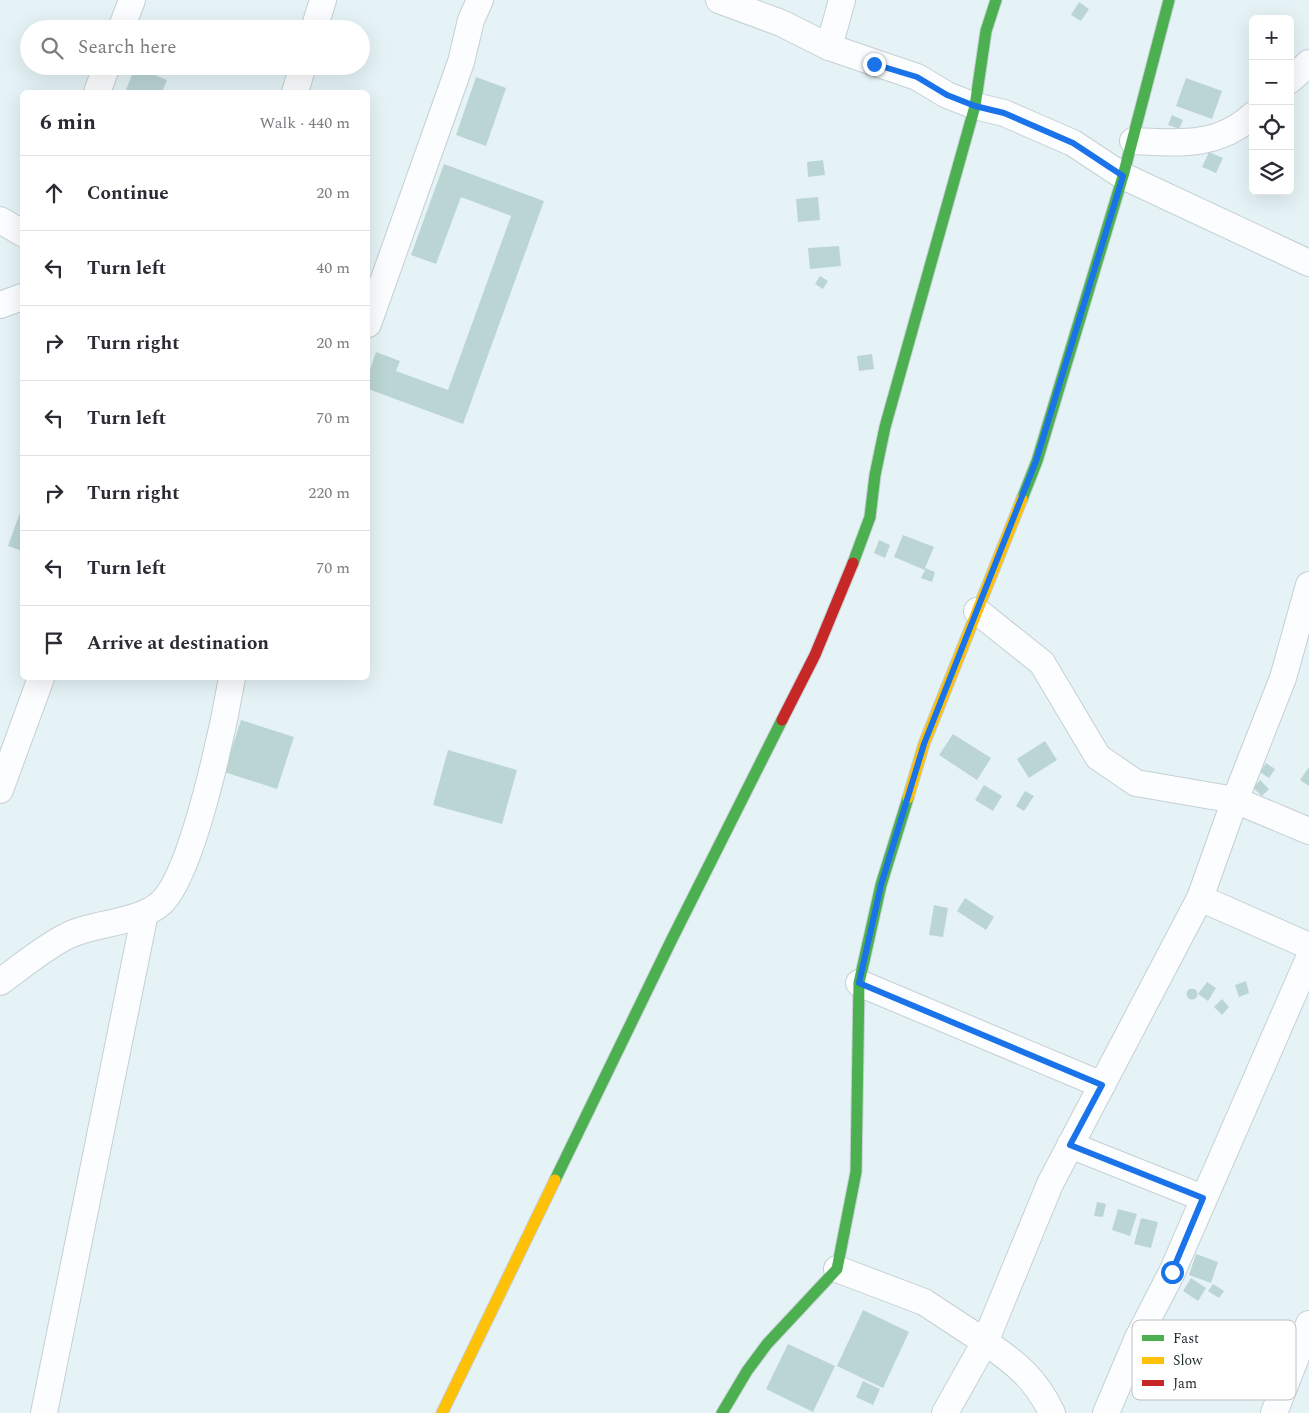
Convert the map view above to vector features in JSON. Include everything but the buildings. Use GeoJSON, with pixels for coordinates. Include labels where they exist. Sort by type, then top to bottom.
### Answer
{"type":"FeatureCollection","features":[{"type":"Feature","properties":{"kind":"street"},"geometry":{"type":"LineString","coordinates":[[124,20],[132,0]]}},
{"type":"Feature","properties":{"kind":"street"},"geometry":{"type":"LineString","coordinates":[[316,20],[322,0]]}},
{"type":"Feature","properties":{"kind":"street"},"geometry":{"type":"LineString","coordinates":[[370,318],[461,62],[471,20],[480,0]]}},
{"type":"Feature","properties":{"kind":"street"},"geometry":{"type":"LineString","coordinates":[[719,0],[781,23],[829,47],[917,77],[947,95],[975,106],[1004,113],[1073,143],[1123,176],[1309,263]]}},
{"type":"Feature","properties":{"kind":"street"},"geometry":{"type":"LineString","coordinates":[[829,47],[842,0]]}},
{"type":"Feature","properties":{"kind":"street"},"geometry":{"type":"LineString","coordinates":[[442,1413],[670,941],[815,655],[841,594],[870,517],[875,475],[885,427],[975,106],[986,31],[996,0]]}},
{"type":"Feature","properties":{"kind":"street"},"geometry":{"type":"LineString","coordinates":[[722,1413],[747,1371],[767,1344],[837,1269],[856,1172],[859,983],[881,885],[924,744],[1036,461],[1123,176],[1169,0]]}},
{"type":"Feature","properties":{"kind":"street"},"geometry":{"type":"LineString","coordinates":[[1294,76],[1309,63]]}},
{"type":"Feature","properties":{"kind":"street"},"geometry":{"type":"LineString","coordinates":[[97,90],[103,75]]}},
{"type":"Feature","properties":{"kind":"street"},"geometry":{"type":"LineString","coordinates":[[296,90],[300,75]]}},
{"type":"Feature","properties":{"kind":"street"},"geometry":{"type":"LineString","coordinates":[[1132,141],[1192,144],[1221,136],[1240,127],[1249,119]]}},
{"type":"Feature","properties":{"kind":"street"},"geometry":{"type":"LineString","coordinates":[[0,220],[20,231]]}},
{"type":"Feature","properties":{"kind":"street"},"geometry":{"type":"LineString","coordinates":[[0,305],[20,298]]}},
{"type":"Feature","properties":{"kind":"street"},"geometry":{"type":"LineString","coordinates":[[946,1413],[985,1342],[1050,1184],[1200,898],[1282,678],[1309,586]]}},
{"type":"Feature","properties":{"kind":"street"},"geometry":{"type":"LineString","coordinates":[[977,612],[1042,663],[1098,757],[1136,783],[1235,800],[1309,831]]}},
{"type":"Feature","properties":{"kind":"street"},"geometry":{"type":"LineString","coordinates":[[0,790],[40,680]]}},
{"type":"Feature","properties":{"kind":"street"},"geometry":{"type":"LineString","coordinates":[[0,982],[65,937],[86,928],[145,913],[161,903],[175,883],[191,845],[227,707],[232,680]]}},
{"type":"Feature","properties":{"kind":"street"},"geometry":{"type":"LineString","coordinates":[[1200,898],[1309,946]]}},
{"type":"Feature","properties":{"kind":"street"},"geometry":{"type":"LineString","coordinates":[[44,1413],[145,913]]}},
{"type":"Feature","properties":{"kind":"street"},"geometry":{"type":"LineString","coordinates":[[1147,1320],[1172,1272],[1309,958]]}},
{"type":"Feature","properties":{"kind":"street"},"geometry":{"type":"LineString","coordinates":[[859,983],[1102,1085]]}},
{"type":"Feature","properties":{"kind":"street"},"geometry":{"type":"LineString","coordinates":[[1070,1145],[1203,1198]]}},
{"type":"Feature","properties":{"kind":"street"},"geometry":{"type":"LineString","coordinates":[[837,1269],[924,1302],[1016,1362],[1031,1380],[1052,1413]]}},
{"type":"Feature","properties":{"kind":"street"},"geometry":{"type":"LineString","coordinates":[[1296,1357],[1309,1324]]}},
{"type":"Feature","properties":{"kind":"street"},"geometry":{"type":"LineString","coordinates":[[1106,1413],[1132,1352]]}},
{"type":"Feature","properties":{"kind":"street"},"geometry":{"type":"LineString","coordinates":[[1274,1413],[1279,1400]]}},
{"type":"Feature","properties":{"kind":"traffic: fast"},"geometry":{"type":"LineString","coordinates":[[853,563],[870,517],[875,475],[885,427],[975,106],[986,31],[996,0]]}},
{"type":"Feature","properties":{"kind":"traffic: fast"},"geometry":{"type":"LineString","coordinates":[[1022,499],[1037,461],[1123,176],[1169,0]]}},
{"type":"Feature","properties":{"kind":"traffic: fast"},"geometry":{"type":"LineString","coordinates":[[555,1180],[671,941],[782,720]]}},
{"type":"Feature","properties":{"kind":"traffic: fast"},"geometry":{"type":"LineString","coordinates":[[722,1413],[747,1371],[767,1344],[837,1269],[856,1172],[859,983],[881,885],[908,798]]}},
{"type":"Feature","properties":{"kind":"traffic: slow"},"geometry":{"type":"LineString","coordinates":[[908,798],[924,744],[1022,499]]}},
{"type":"Feature","properties":{"kind":"traffic: slow"},"geometry":{"type":"LineString","coordinates":[[442,1413],[555,1180]]}},
{"type":"Feature","properties":{"kind":"traffic: jam"},"geometry":{"type":"LineString","coordinates":[[782,720],[815,655],[853,563]]}},
{"type":"Feature","properties":{"kind":"route"},"geometry":{"type":"LineString","coordinates":[[874,64],[917,77],[947,95],[975,106],[1004,113],[1073,143],[1123,176],[1036,461],[924,744],[881,885],[859,983],[1102,1085],[1070,1145],[1203,1198],[1172,1272]]}}]}
